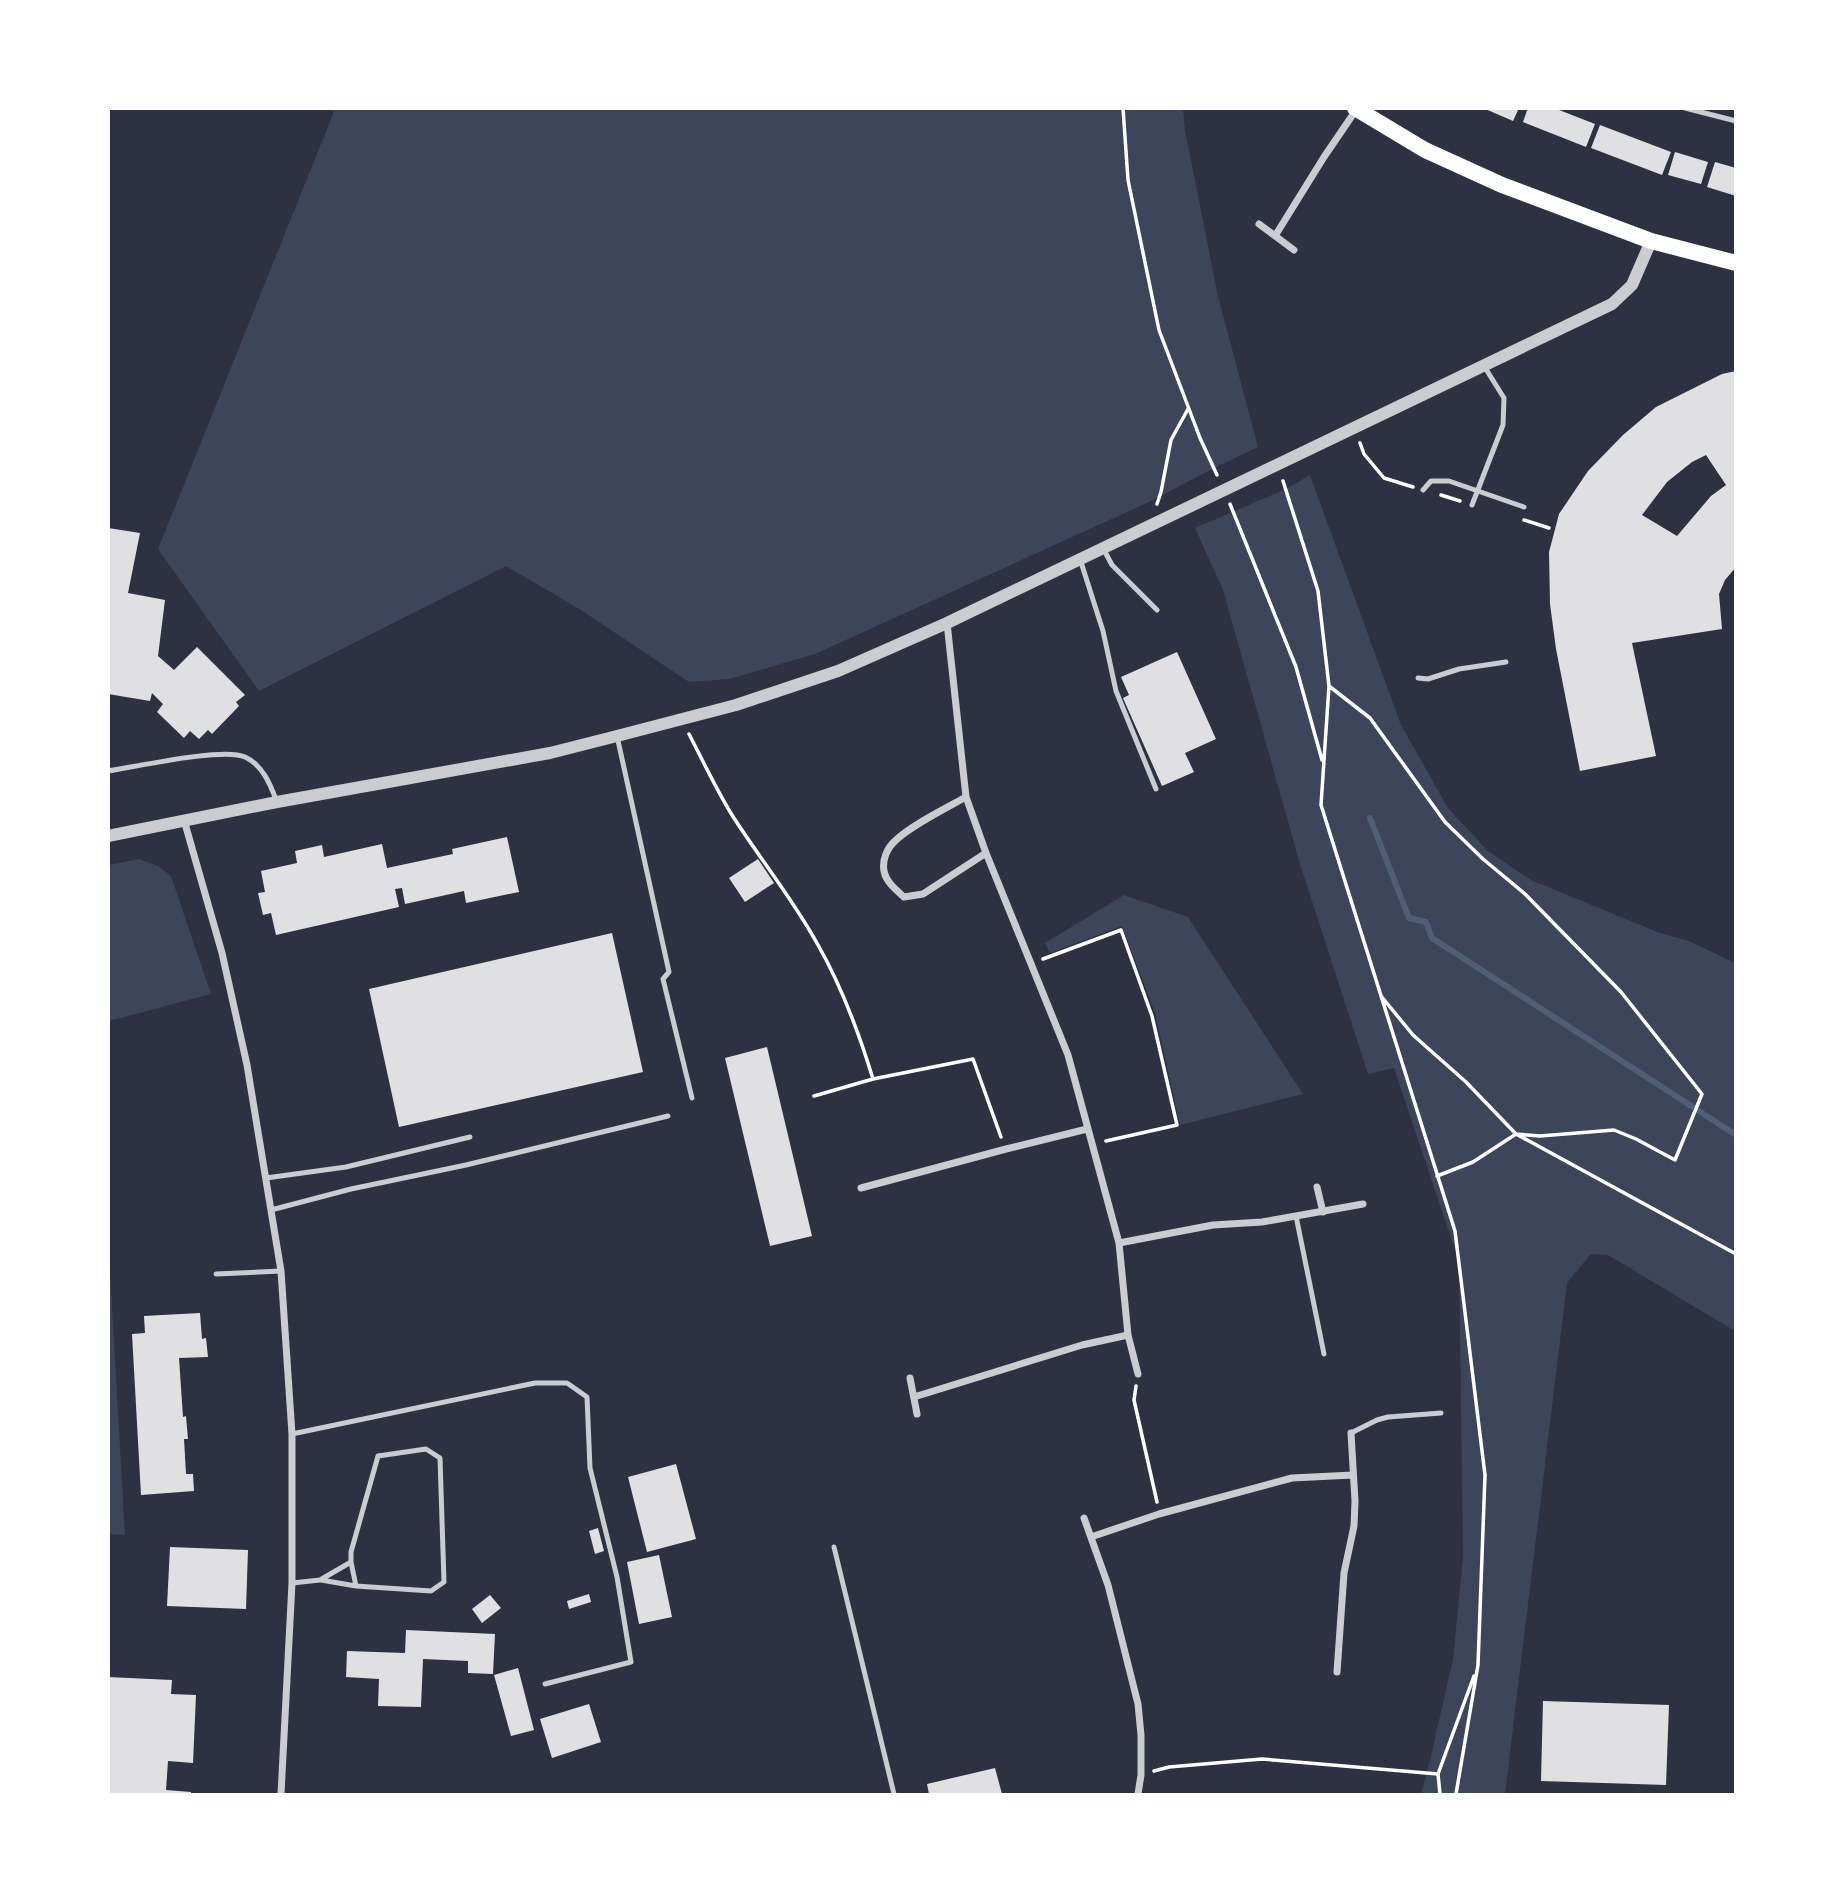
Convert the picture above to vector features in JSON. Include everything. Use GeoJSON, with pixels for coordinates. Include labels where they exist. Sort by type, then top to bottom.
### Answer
{"type":"FeatureCollection","features":[{"type":"Feature","properties":{"kind":"main road"},"geometry":{"type":"LineString","coordinates":[[1356,109],[1425,150],[1502,185],[1651,241],[1735,263]]}},
{"type":"Feature","properties":{"kind":"street"},"geometry":{"type":"LineString","coordinates":[[1275,236],[1356,109]]}},
{"type":"Feature","properties":{"kind":"street"},"geometry":{"type":"LineString","coordinates":[[1259,224],[1294,250]]}},
{"type":"Feature","properties":{"kind":"street"},"geometry":{"type":"LineString","coordinates":[[108,836],[277,802],[550,753],[736,705],[838,671],[947,623],[1612,304],[1632,285],[1651,241]]}},
{"type":"Feature","properties":{"kind":"street"},"geometry":{"type":"LineString","coordinates":[[947,623],[966,797],[1068,1055],[1119,1243],[1128,1335],[1138,1374]]}},
{"type":"Feature","properties":{"kind":"street"},"geometry":{"type":"LineString","coordinates":[[966,797],[894,841],[884,856],[884,871],[889,884],[904,897],[923,894],[986,853]]}},
{"type":"Feature","properties":{"kind":"street"},"geometry":{"type":"LineString","coordinates":[[184,820],[222,953],[247,1065],[281,1271],[292,1434],[292,1583],[281,1794]]}},
{"type":"Feature","properties":{"kind":"street"},"geometry":{"type":"LineString","coordinates":[[861,1188],[1087,1129]]}},
{"type":"Feature","properties":{"kind":"street"},"geometry":{"type":"LineString","coordinates":[[1317,1186],[1323,1212]]}},
{"type":"Feature","properties":{"kind":"street"},"geometry":{"type":"LineString","coordinates":[[1119,1243],[1213,1225],[1262,1222],[1363,1204]]}},
{"type":"Feature","properties":{"kind":"street"},"geometry":{"type":"LineString","coordinates":[[914,1397],[1082,1345],[1128,1335]]}},
{"type":"Feature","properties":{"kind":"street"},"geometry":{"type":"LineString","coordinates":[[910,1378],[917,1414]]}},
{"type":"Feature","properties":{"kind":"street"},"geometry":{"type":"LineString","coordinates":[[1337,1672],[1344,1573],[1354,1526],[1351,1433]]}},
{"type":"Feature","properties":{"kind":"street"},"geometry":{"type":"LineString","coordinates":[[1091,1537],[1159,1514],[1292,1478],[1353,1475]]}},
{"type":"Feature","properties":{"kind":"street"},"geometry":{"type":"LineString","coordinates":[[1084,1518],[1108,1585],[1138,1704],[1141,1735],[1138,1794]]}},
{"type":"Feature","properties":{"kind":"lane"},"geometry":{"type":"LineString","coordinates":[[1685,108],[1735,121]]}},
{"type":"Feature","properties":{"kind":"lane"},"geometry":{"type":"LineString","coordinates":[[1472,505],[1503,425],[1504,398],[1484,366]]}},
{"type":"Feature","properties":{"kind":"lane"},"geometry":{"type":"LineString","coordinates":[[1423,490],[1431,481],[1449,481],[1524,507]]}},
{"type":"Feature","properties":{"kind":"lane"},"geometry":{"type":"LineString","coordinates":[[1103,548],[1112,565],[1157,610]]}},
{"type":"Feature","properties":{"kind":"lane"},"geometry":{"type":"LineString","coordinates":[[1080,559],[1102,631],[1116,691],[1156,789]]}},
{"type":"Feature","properties":{"kind":"lane"},"geometry":{"type":"LineString","coordinates":[[1418,678],[1428,679],[1459,669],[1506,662]]}},
{"type":"Feature","properties":{"kind":"lane"},"geometry":{"type":"LineString","coordinates":[[617,736],[669,972],[663,979],[692,1098]]}},
{"type":"Feature","properties":{"kind":"lane"},"geometry":{"type":"LineString","coordinates":[[108,771],[195,757],[234,754],[246,757],[261,770],[271,784],[277,802]]}},
{"type":"Feature","properties":{"kind":"lane"},"geometry":{"type":"LineString","coordinates":[[271,1210],[667,1116]]}},
{"type":"Feature","properties":{"kind":"lane"},"geometry":{"type":"LineString","coordinates":[[266,1178],[346,1167],[470,1137]]}},
{"type":"Feature","properties":{"kind":"lane"},"geometry":{"type":"LineString","coordinates":[[1296,1216],[1324,1354]]}},
{"type":"Feature","properties":{"kind":"lane"},"geometry":{"type":"LineString","coordinates":[[216,1274],[281,1271]]}},
{"type":"Feature","properties":{"kind":"lane"},"geometry":{"type":"LineString","coordinates":[[292,1434],[535,1383],[567,1383],[587,1397],[590,1468],[617,1577],[631,1662],[545,1684]]}},
{"type":"Feature","properties":{"kind":"lane"},"geometry":{"type":"LineString","coordinates":[[1351,1433],[1388,1417],[1441,1413]]}},
{"type":"Feature","properties":{"kind":"lane"},"geometry":{"type":"LineString","coordinates":[[292,1583],[320,1580],[356,1586],[431,1591],[444,1582],[440,1458],[426,1449],[378,1456],[351,1552],[356,1586]]}},
{"type":"Feature","properties":{"kind":"lane"},"geometry":{"type":"LineString","coordinates":[[834,1547],[894,1794]]}},
{"type":"Feature","properties":{"kind":"lane"},"geometry":{"type":"LineString","coordinates":[[320,1580],[351,1562]]}},
{"type":"Feature","properties":{"kind":"path"},"geometry":{"type":"LineString","coordinates":[[1124,108],[1128,180],[1159,330],[1217,476]]}},
{"type":"Feature","properties":{"kind":"path"},"geometry":{"type":"LineString","coordinates":[[1148,526],[1161,492],[1171,440],[1189,408]]}},
{"type":"Feature","properties":{"kind":"path"},"geometry":{"type":"LineString","coordinates":[[1354,428],[1364,454],[1384,478],[1472,505]]}},
{"type":"Feature","properties":{"kind":"path"},"geometry":{"type":"LineString","coordinates":[[1278,466],[1318,591],[1329,686],[1321,805],[1455,1231],[1485,1475],[1478,1665],[1456,1794]]}},
{"type":"Feature","properties":{"kind":"path"},"geometry":{"type":"LineString","coordinates":[[1228,499],[1296,667],[1323,765]]}},
{"type":"Feature","properties":{"kind":"path"},"geometry":{"type":"LineString","coordinates":[[1329,686],[1370,718],[1445,822],[1525,894],[1621,992],[1702,1094],[1675,1160],[1614,1130],[1539,1136],[1516,1133],[1473,1161],[1437,1176]]}},
{"type":"Feature","properties":{"kind":"path"},"geometry":{"type":"LineString","coordinates":[[682,719],[732,815],[818,944],[840,988],[873,1079]]}},
{"type":"Feature","properties":{"kind":"path"},"geometry":{"type":"LineString","coordinates":[[1031,964],[1121,930],[1152,1016],[1177,1125],[1092,1145]]}},
{"type":"Feature","properties":{"kind":"path"},"geometry":{"type":"LineString","coordinates":[[1380,995],[1413,1035],[1466,1082],[1516,1133],[1735,1254]]}},
{"type":"Feature","properties":{"kind":"path"},"geometry":{"type":"LineString","coordinates":[[814,1096],[873,1079],[973,1059],[1006,1149]]}},
{"type":"Feature","properties":{"kind":"path"},"geometry":{"type":"LineString","coordinates":[[1138,1374],[1134,1400],[1159,1514]]}},
{"type":"Feature","properties":{"kind":"path"},"geometry":{"type":"LineString","coordinates":[[1440,1794],[1437,1774],[1478,1665]]}},
{"type":"Feature","properties":{"kind":"path"},"geometry":{"type":"LineString","coordinates":[[1141,1775],[1169,1767],[1262,1759],[1437,1774]]}},
{"type":"Feature","properties":{"kind":"shaded area"},"geometry":{"type":"Polygon","coordinates":[[[335,109],[1183,109],[1218,296],[1258,447],[1147,503],[815,654],[730,679],[689,682],[581,610],[506,566],[259,691],[158,549],[335,109]]]}},
{"type":"Feature","properties":{"kind":"shaded area"},"geometry":{"type":"Polygon","coordinates":[[[1310,475],[1401,725],[1448,808],[1488,851],[1531,880],[1660,933],[1689,941],[1735,963],[1735,1331],[1608,1255],[1591,1254],[1567,1283],[1505,1794],[1421,1794],[1453,1659],[1463,1557],[1459,1262],[1394,1068],[1368,1074],[1300,864],[1223,590],[1195,528],[1286,489],[1310,475]]]}},
{"type":"Feature","properties":{"kind":"shaded area"},"geometry":{"type":"Polygon","coordinates":[[[139,859],[158,866],[171,876],[211,994],[109,1021],[109,865],[139,859]]]}},
{"type":"Feature","properties":{"kind":"shaded area"},"geometry":{"type":"Polygon","coordinates":[[[1124,895],[1188,917],[1303,1094],[1180,1125],[1155,1013],[1122,926],[1050,953],[1045,943],[1124,895]]]}},
{"type":"Feature","properties":{"kind":"shaded area"},"geometry":{"type":"Polygon","coordinates":[[[109,1254],[125,1535],[109,1534],[109,1254]]]}},
{"type":"Feature","properties":{"kind":"building"},"geometry":{"type":"Polygon","coordinates":[[[1483,108],[1519,108],[1513,121],[1483,108]]]}},
{"type":"Feature","properties":{"kind":"building"},"geometry":{"type":"Polygon","coordinates":[[[1528,108],[1554,108],[1595,124],[1586,147],[1523,122],[1528,108]]]}},
{"type":"Feature","properties":{"kind":"building"},"geometry":{"type":"Polygon","coordinates":[[[1600,125],[1671,152],[1662,175],[1591,148],[1600,125]]]}},
{"type":"Feature","properties":{"kind":"building"},"geometry":{"type":"Polygon","coordinates":[[[1675,152],[1708,162],[1701,184],[1668,175],[1675,152]]]}},
{"type":"Feature","properties":{"kind":"building"},"geometry":{"type":"Polygon","coordinates":[[[1715,162],[1736,168],[1736,196],[1707,187],[1715,162]]]}},
{"type":"Feature","properties":{"kind":"building"},"geometry":{"type":"Polygon","coordinates":[[[1736,371],[1736,567],[1725,580],[1719,594],[1722,629],[1632,643],[1656,756],[1580,771],[1550,604],[1549,552],[1559,514],[1588,471],[1623,435],[1656,407],[1722,374],[1736,371]],[[1706,455],[1692,462],[1667,482],[1642,515],[1677,536],[1711,496],[1726,485],[1706,455]]]}},
{"type":"Feature","properties":{"kind":"building"},"geometry":{"type":"Polygon","coordinates":[[[108,528],[140,533],[128,593],[165,600],[158,656],[174,670],[197,647],[245,695],[236,702],[239,706],[212,734],[208,730],[199,739],[190,731],[184,738],[157,712],[163,704],[152,693],[150,701],[108,694],[108,528]]]}},
{"type":"Feature","properties":{"kind":"building"},"geometry":{"type":"Polygon","coordinates":[[[1177,652],[1216,739],[1185,753],[1194,772],[1162,786],[1123,698],[1129,695],[1121,677],[1177,652]]]}},
{"type":"Feature","properties":{"kind":"building"},"geometry":{"type":"Polygon","coordinates":[[[507,837],[519,892],[466,903],[464,891],[405,904],[402,888],[395,889],[399,907],[276,935],[271,913],[263,915],[258,893],[265,892],[261,871],[297,863],[295,851],[322,845],[324,857],[382,844],[387,868],[453,854],[452,849],[507,837]]]}},
{"type":"Feature","properties":{"kind":"building"},"geometry":{"type":"Polygon","coordinates":[[[758,859],[774,883],[745,902],[729,878],[758,859]]]}},
{"type":"Feature","properties":{"kind":"building"},"geometry":{"type":"Polygon","coordinates":[[[612,933],[643,1072],[399,1127],[369,989],[612,933]]]}},
{"type":"Feature","properties":{"kind":"building"},"geometry":{"type":"Polygon","coordinates":[[[767,1047],[812,1236],[770,1246],[725,1058],[767,1047]]]}},
{"type":"Feature","properties":{"kind":"building"},"geometry":{"type":"Polygon","coordinates":[[[200,1313],[202,1339],[206,1338],[208,1357],[179,1358],[183,1417],[186,1416],[188,1439],[184,1439],[186,1474],[193,1474],[194,1491],[141,1495],[132,1334],[145,1333],[144,1316],[200,1313]]]}},
{"type":"Feature","properties":{"kind":"building"},"geometry":{"type":"Polygon","coordinates":[[[676,1464],[696,1539],[647,1552],[628,1477],[676,1464]]]}},
{"type":"Feature","properties":{"kind":"building"},"geometry":{"type":"Polygon","coordinates":[[[598,1528],[604,1551],[595,1554],[589,1531],[598,1528]]]}},
{"type":"Feature","properties":{"kind":"building"},"geometry":{"type":"Polygon","coordinates":[[[170,1547],[248,1550],[246,1609],[167,1606],[170,1547]]]}},
{"type":"Feature","properties":{"kind":"building"},"geometry":{"type":"Polygon","coordinates":[[[659,1555],[672,1617],[639,1624],[627,1562],[659,1555]]]}},
{"type":"Feature","properties":{"kind":"building"},"geometry":{"type":"Polygon","coordinates":[[[589,1594],[591,1602],[569,1609],[567,1601],[589,1594]]]}},
{"type":"Feature","properties":{"kind":"building"},"geometry":{"type":"Polygon","coordinates":[[[490,1595],[501,1608],[482,1623],[472,1609],[490,1595]]]}},
{"type":"Feature","properties":{"kind":"building"},"geometry":{"type":"Polygon","coordinates":[[[406,1630],[495,1634],[493,1674],[468,1673],[468,1661],[423,1659],[421,1707],[378,1706],[379,1679],[346,1677],[347,1651],[405,1653],[406,1630]]]}},
{"type":"Feature","properties":{"kind":"building"},"geometry":{"type":"Polygon","coordinates":[[[518,1668],[534,1730],[511,1736],[494,1675],[518,1668]]]}},
{"type":"Feature","properties":{"kind":"building"},"geometry":{"type":"Polygon","coordinates":[[[108,1677],[172,1680],[171,1694],[196,1695],[193,1763],[168,1761],[166,1790],[191,1794],[108,1794],[108,1677]]]}},
{"type":"Feature","properties":{"kind":"building"},"geometry":{"type":"Polygon","coordinates":[[[1543,1701],[1669,1705],[1666,1785],[1541,1781],[1543,1701]]]}},
{"type":"Feature","properties":{"kind":"building"},"geometry":{"type":"Polygon","coordinates":[[[589,1704],[601,1742],[552,1758],[540,1719],[589,1704]]]}},
{"type":"Feature","properties":{"kind":"building"},"geometry":{"type":"Polygon","coordinates":[[[995,1768],[1002,1794],[929,1794],[927,1784],[995,1768]]]}},
{"type":"Feature","properties":{"kind":"waterway"},"geometry":{"type":"LineString","coordinates":[[1370,818],[1409,918],[1426,922],[1432,938],[1736,1135]]}}]}
